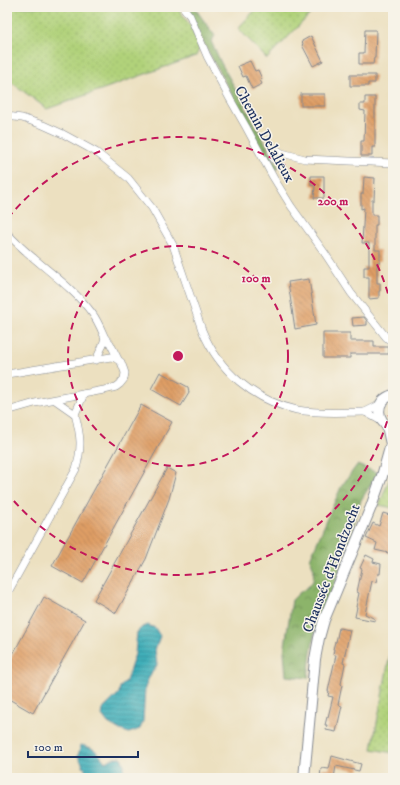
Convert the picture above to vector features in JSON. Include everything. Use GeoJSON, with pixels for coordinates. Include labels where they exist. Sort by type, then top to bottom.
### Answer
{"type":"FeatureCollection","features":[{"type":"Feature","properties":{"kind":"main road"},"geometry":{"type":"LineString","coordinates":[[392,443],[388,426],[379,414],[379,408],[387,398],[390,389],[393,386]]}},
{"type":"Feature","properties":{"kind":"main road","name":"Chaussée d'Hondzocht"},"geometry":{"type":"LineString","coordinates":[[304,778],[314,659],[318,638],[371,507],[392,443]]}},
{"type":"Feature","properties":{"kind":"street","name":"Chemin Delalieux"},"geometry":{"type":"LineString","coordinates":[[183,7],[190,16],[207,56],[230,100],[291,206],[352,293],[386,337],[393,343]]}},
{"type":"Feature","properties":{"kind":"street"},"geometry":{"type":"LineString","coordinates":[[7,116],[22,118],[44,125],[63,134],[96,152],[128,178],[152,208],[173,244],[207,343],[227,370],[248,389],[281,405],[298,410],[311,412],[365,412],[388,426]]}},
{"type":"Feature","properties":{"kind":"street"},"geometry":{"type":"LineString","coordinates":[[273,159],[271,146],[282,153],[306,159],[393,163]]}},
{"type":"Feature","properties":{"kind":"street"},"geometry":{"type":"LineString","coordinates":[[7,233],[26,252],[79,297],[93,314],[105,338],[110,343],[118,359],[123,365],[125,373],[124,378],[116,387],[35,403],[7,411]]}},
{"type":"Feature","properties":{"kind":"street"},"geometry":{"type":"LineString","coordinates":[[96,360],[105,338]]}},
{"type":"Feature","properties":{"kind":"street"},"geometry":{"type":"LineString","coordinates":[[7,374],[111,357],[118,359]]}},
{"type":"Feature","properties":{"kind":"street"},"geometry":{"type":"LineString","coordinates":[[7,594],[76,469],[80,442],[75,414],[84,394]]}},
{"type":"Feature","properties":{"kind":"street"},"geometry":{"type":"LineString","coordinates":[[365,412],[387,398]]}},
{"type":"Feature","properties":{"kind":"street"},"geometry":{"type":"LineString","coordinates":[[55,400],[75,414]]}},
{"type":"Feature","properties":{"kind":"green space"},"geometry":{"type":"Polygon","coordinates":[[[7,7],[177,7],[191,27],[200,47],[196,56],[47,109],[7,79],[7,7]]]}},
{"type":"Feature","properties":{"kind":"green space"},"geometry":{"type":"Polygon","coordinates":[[[184,7],[194,7],[215,36],[211,41],[221,63],[279,168],[273,171],[184,7]]]}},
{"type":"Feature","properties":{"kind":"green space"},"geometry":{"type":"Polygon","coordinates":[[[258,7],[317,7],[267,59],[238,28],[258,7]]]}},
{"type":"Feature","properties":{"kind":"green space"},"geometry":{"type":"Polygon","coordinates":[[[357,465],[378,473],[361,500],[342,566],[315,632],[308,678],[286,676],[284,652],[292,600],[313,581],[314,569],[310,559],[341,487],[357,465]]]}},
{"type":"Feature","properties":{"kind":"green space"},"geometry":{"type":"Polygon","coordinates":[[[393,470],[393,508],[379,505],[393,470]]]}},
{"type":"Feature","properties":{"kind":"green space"},"geometry":{"type":"Polygon","coordinates":[[[393,638],[393,753],[372,749],[393,638]]]}},
{"type":"Feature","properties":{"kind":"water"},"geometry":{"type":"Polygon","coordinates":[[[148,625],[155,628],[160,636],[155,650],[157,665],[149,677],[145,688],[143,721],[140,729],[129,733],[108,723],[102,715],[103,709],[119,693],[120,687],[126,681],[135,654],[137,632],[142,627],[148,625]]]}},
{"type":"Feature","properties":{"kind":"water"},"geometry":{"type":"Polygon","coordinates":[[[81,745],[95,750],[105,762],[121,757],[124,765],[124,778],[86,778],[85,769],[78,756],[81,745]]]}},
{"type":"Feature","properties":{"kind":"building"},"geometry":{"type":"Polygon","coordinates":[[[365,30],[376,30],[375,58],[373,64],[359,64],[359,53],[364,53],[365,30]]]}},
{"type":"Feature","properties":{"kind":"building"},"geometry":{"type":"Polygon","coordinates":[[[311,36],[323,61],[313,66],[302,45],[302,41],[311,36]]]}},
{"type":"Feature","properties":{"kind":"building"},"geometry":{"type":"Polygon","coordinates":[[[250,61],[255,71],[258,70],[262,79],[260,80],[262,84],[252,89],[246,76],[243,77],[238,66],[250,61]]]}},
{"type":"Feature","properties":{"kind":"building"},"geometry":{"type":"Polygon","coordinates":[[[350,75],[375,75],[375,83],[368,83],[368,86],[350,86],[350,75]]]}},
{"type":"Feature","properties":{"kind":"building"},"geometry":{"type":"Polygon","coordinates":[[[301,94],[325,94],[325,106],[301,106],[301,94]]]}},
{"type":"Feature","properties":{"kind":"building"},"geometry":{"type":"Polygon","coordinates":[[[365,97],[375,97],[375,147],[372,147],[372,156],[361,156],[361,141],[364,141],[365,111],[360,110],[360,104],[365,104],[365,97]]]}},
{"type":"Feature","properties":{"kind":"building"},"geometry":{"type":"Polygon","coordinates":[[[311,176],[324,176],[324,198],[314,198],[315,186],[311,185],[311,176]]]}},
{"type":"Feature","properties":{"kind":"building"},"geometry":{"type":"Polygon","coordinates":[[[364,177],[375,178],[374,200],[372,200],[372,215],[377,215],[377,225],[375,225],[375,250],[380,250],[380,262],[377,262],[377,283],[380,283],[379,298],[369,299],[369,277],[364,277],[364,267],[369,267],[369,243],[362,243],[364,208],[361,209],[361,194],[363,194],[364,177]]]}},
{"type":"Feature","properties":{"kind":"building"},"geometry":{"type":"Polygon","coordinates":[[[309,279],[316,325],[295,329],[288,282],[309,279]]]}},
{"type":"Feature","properties":{"kind":"building"},"geometry":{"type":"Polygon","coordinates":[[[364,317],[367,321],[367,325],[353,326],[352,318],[364,317]]]}},
{"type":"Feature","properties":{"kind":"building"},"geometry":{"type":"Polygon","coordinates":[[[323,333],[350,333],[350,341],[374,341],[374,347],[389,347],[389,354],[350,354],[350,358],[323,358],[323,333]]]}},
{"type":"Feature","properties":{"kind":"building"},"geometry":{"type":"Polygon","coordinates":[[[160,372],[188,387],[189,393],[181,406],[151,389],[160,372]]]}},
{"type":"Feature","properties":{"kind":"building"},"geometry":{"type":"Polygon","coordinates":[[[141,405],[172,422],[83,583],[52,566],[141,405]]]}},
{"type":"Feature","properties":{"kind":"building"},"geometry":{"type":"Polygon","coordinates":[[[167,468],[176,473],[169,499],[146,559],[116,613],[94,600],[167,468]]]}},
{"type":"Feature","properties":{"kind":"building"},"geometry":{"type":"Polygon","coordinates":[[[383,513],[393,516],[393,554],[375,550],[377,543],[366,538],[373,523],[379,526],[383,513]]]}},
{"type":"Feature","properties":{"kind":"building"},"geometry":{"type":"Polygon","coordinates":[[[366,555],[374,559],[373,562],[381,564],[380,574],[378,574],[376,582],[372,581],[365,614],[375,619],[375,621],[355,617],[359,593],[357,592],[362,569],[360,568],[366,555]]]}},
{"type":"Feature","properties":{"kind":"building"},"geometry":{"type":"Polygon","coordinates":[[[44,597],[85,620],[33,713],[7,698],[7,665],[44,597]]]}},
{"type":"Feature","properties":{"kind":"building"},"geometry":{"type":"Polygon","coordinates":[[[339,628],[350,630],[343,663],[345,664],[338,705],[342,706],[336,732],[326,730],[327,725],[325,725],[333,697],[328,696],[328,691],[336,655],[333,655],[333,649],[339,628]]]}},
{"type":"Feature","properties":{"kind":"building"},"geometry":{"type":"Polygon","coordinates":[[[332,756],[361,764],[359,771],[336,766],[334,778],[320,778],[321,768],[329,769],[332,756]]]}}]}
